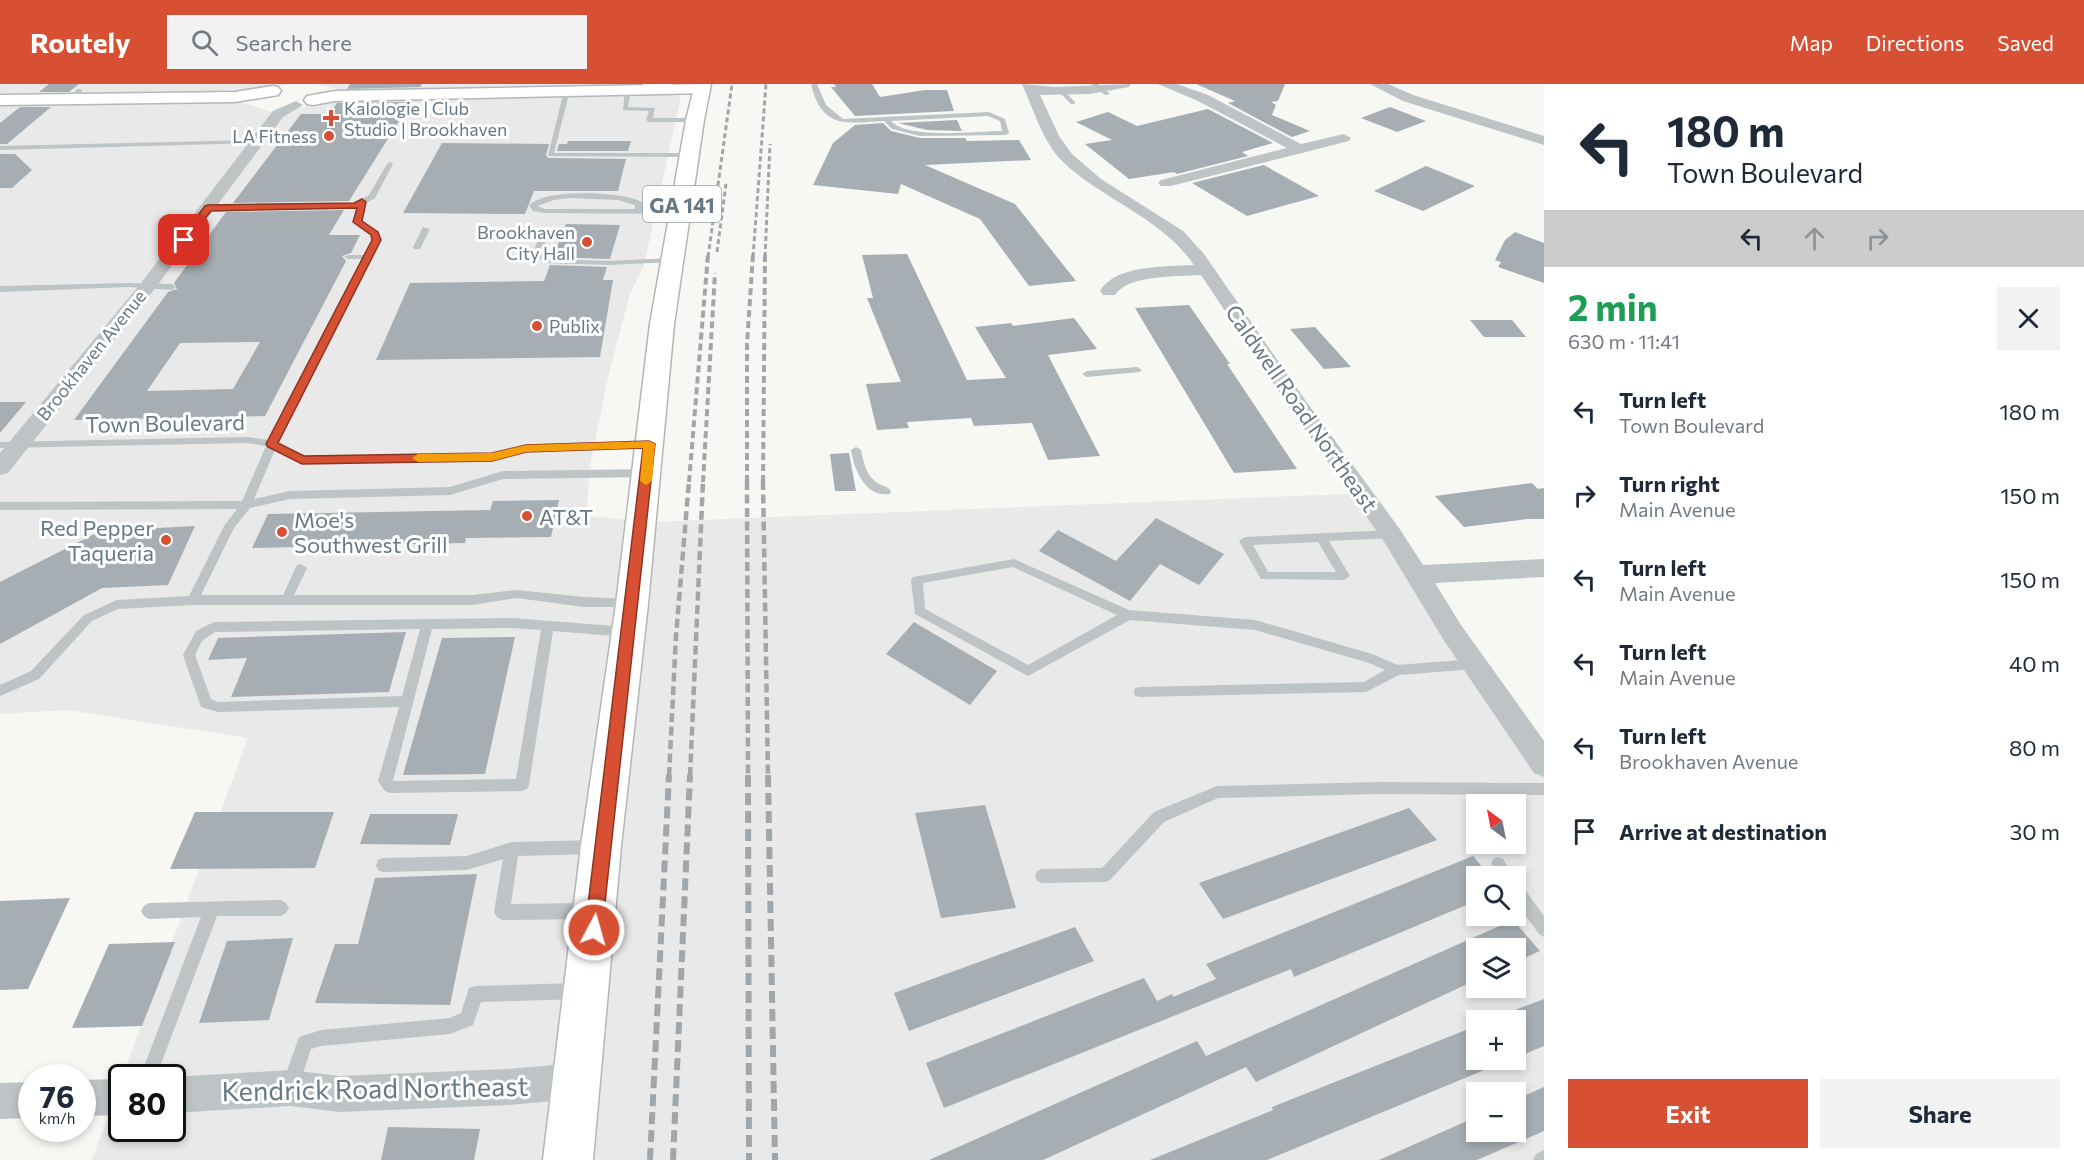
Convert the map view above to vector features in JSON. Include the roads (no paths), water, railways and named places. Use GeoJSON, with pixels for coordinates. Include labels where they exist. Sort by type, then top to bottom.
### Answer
{"type":"FeatureCollection","features":[{"type":"Feature","properties":{"kind":"main road"},"geometry":{"type":"LineString","coordinates":[[637,89],[664,84]]}},
{"type":"Feature","properties":{"kind":"main road"},"geometry":{"type":"LineString","coordinates":[[290,96],[385,90],[703,87]]}},
{"type":"Feature","properties":{"kind":"main road","name":"GA 141"},"geometry":{"type":"LineString","coordinates":[[568,1160],[602,846],[672,260],[695,120],[703,87]]}},
{"type":"Feature","properties":{"kind":"main road"},"geometry":{"type":"LineString","coordinates":[[0,100],[75,95],[335,96],[441,91]]}},
{"type":"Feature","properties":{"kind":"main road"},"geometry":{"type":"LineString","coordinates":[[290,96],[296,105]]}},
{"type":"Feature","properties":{"kind":"street"},"geometry":{"type":"LineString","coordinates":[[1031,88],[1102,87],[1125,84]]}},
{"type":"Feature","properties":{"kind":"street"},"geometry":{"type":"LineString","coordinates":[[1165,84],[1203,98],[1299,149]]}},
{"type":"Feature","properties":{"kind":"street"},"geometry":{"type":"LineString","coordinates":[[1377,84],[1418,101],[1544,141]]}},
{"type":"Feature","properties":{"kind":"street","name":"Caldwell Road Northeast"},"geometry":{"type":"LineString","coordinates":[[1031,88],[1052,137],[1067,157],[1096,182],[1177,234],[1205,269],[1296,402],[1391,534],[1474,664],[1544,764]]}},
{"type":"Feature","properties":{"kind":"street","name":"Brookhaven Avenue"},"geometry":{"type":"LineString","coordinates":[[0,468],[147,287],[259,141],[290,96]]}},
{"type":"Feature","properties":{"kind":"street"},"geometry":{"type":"LineString","coordinates":[[1166,183],[1344,138]]}},
{"type":"Feature","properties":{"kind":"street"},"geometry":{"type":"LineString","coordinates":[[1104,290],[1121,291],[1146,277],[1205,269]]}},
{"type":"Feature","properties":{"kind":"street"},"geometry":{"type":"LineString","coordinates":[[1417,575],[1544,568]]}},
{"type":"Feature","properties":{"kind":"street","name":"Kendrick Road Northeast"},"geometry":{"type":"LineString","coordinates":[[186,1094],[290,1088],[340,1094],[508,1087],[577,1081]]}},
{"type":"Feature","properties":{"kind":"street"},"geometry":{"type":"LineString","coordinates":[[0,1101],[18,1100]]}},
{"type":"Feature","properties":{"kind":"lane"},"geometry":{"type":"LineString","coordinates":[[814,84],[816,93],[831,116],[842,121],[989,114],[1003,120],[1006,133],[920,134],[894,128],[887,120]]}},
{"type":"Feature","properties":{"kind":"lane"},"geometry":{"type":"LineString","coordinates":[[1067,88],[1073,103]]}},
{"type":"Feature","properties":{"kind":"lane"},"geometry":{"type":"LineString","coordinates":[[637,89],[625,109],[653,109],[649,120],[695,120]]}},
{"type":"Feature","properties":{"kind":"lane"},"geometry":{"type":"LineString","coordinates":[[567,90],[549,155],[691,155]]}},
{"type":"Feature","properties":{"kind":"lane"},"geometry":{"type":"LineString","coordinates":[[0,148],[259,141]]}},
{"type":"Feature","properties":{"kind":"lane"},"geometry":{"type":"LineString","coordinates":[[208,208],[356,205],[372,196],[390,164]]}},
{"type":"Feature","properties":{"kind":"lane"},"geometry":{"type":"LineString","coordinates":[[639,212],[639,204],[627,197],[553,196],[533,205],[536,209],[545,211],[639,212],[681,212]]}},
{"type":"Feature","properties":{"kind":"lane"},"geometry":{"type":"LineString","coordinates":[[193,600],[229,526],[246,505],[272,444],[377,240],[375,234],[358,222],[362,202]]}},
{"type":"Feature","properties":{"kind":"lane"},"geometry":{"type":"LineString","coordinates":[[417,247],[426,229]]}},
{"type":"Feature","properties":{"kind":"lane"},"geometry":{"type":"LineString","coordinates":[[545,232],[537,253],[545,261],[609,263],[672,260]]}},
{"type":"Feature","properties":{"kind":"lane"},"geometry":{"type":"LineString","coordinates":[[348,257],[368,257]]}},
{"type":"Feature","properties":{"kind":"lane"},"geometry":{"type":"LineString","coordinates":[[0,289],[172,286]]}},
{"type":"Feature","properties":{"kind":"lane"},"geometry":{"type":"LineString","coordinates":[[1087,374],[1137,370]]}},
{"type":"Feature","properties":{"kind":"lane","name":"Town Boulevard"},"geometry":{"type":"LineString","coordinates":[[0,445],[247,440],[272,444],[302,460],[492,457],[526,448],[649,444]]}},
{"type":"Feature","properties":{"kind":"lane"},"geometry":{"type":"LineString","coordinates":[[856,450],[863,477],[872,486],[886,491]]}},
{"type":"Feature","properties":{"kind":"lane"},"geometry":{"type":"LineString","coordinates":[[0,506],[246,505],[290,495],[450,491],[503,475],[647,473]]}},
{"type":"Feature","properties":{"kind":"lane"},"geometry":{"type":"LineString","coordinates":[[1322,538],[1344,576],[1264,576],[1245,541],[1391,534]]}},
{"type":"Feature","properties":{"kind":"lane"},"geometry":{"type":"LineString","coordinates":[[1128,615],[1028,671],[919,611],[916,580],[1014,563],[1128,615],[1255,625],[1372,659],[1397,670]]}},
{"type":"Feature","properties":{"kind":"lane"},"geometry":{"type":"LineString","coordinates":[[286,601],[301,568]]}},
{"type":"Feature","properties":{"kind":"lane"},"geometry":{"type":"LineString","coordinates":[[0,691],[35,675],[88,618],[117,605],[193,600],[472,600],[518,594],[584,602],[631,618]]}},
{"type":"Feature","properties":{"kind":"lane"},"geometry":{"type":"LineString","coordinates":[[407,701],[218,707],[206,703],[189,656],[197,636],[203,630],[214,627],[427,626],[512,623],[548,627],[631,618]]}},
{"type":"Feature","properties":{"kind":"lane"},"geometry":{"type":"LineString","coordinates":[[427,626],[385,780],[390,787],[522,785],[548,627]]}},
{"type":"Feature","properties":{"kind":"lane"},"geometry":{"type":"LineString","coordinates":[[1140,692],[1366,687],[1397,670],[1474,664]]}},
{"type":"Feature","properties":{"kind":"lane"},"geometry":{"type":"LineString","coordinates":[[1042,876],[1105,875],[1159,817],[1216,792],[1378,788],[1544,789]]}},
{"type":"Feature","properties":{"kind":"lane"},"geometry":{"type":"LineString","coordinates":[[383,865],[467,863],[512,849],[602,846]]}},
{"type":"Feature","properties":{"kind":"lane"},"geometry":{"type":"LineString","coordinates":[[512,849],[502,912],[596,910]]}},
{"type":"Feature","properties":{"kind":"lane"},"geometry":{"type":"LineString","coordinates":[[1526,904],[1544,929]]}},
{"type":"Feature","properties":{"kind":"lane"},"geometry":{"type":"LineString","coordinates":[[149,910],[281,908]]}},
{"type":"Feature","properties":{"kind":"lane"},"geometry":{"type":"LineString","coordinates":[[153,1064],[212,909]]}},
{"type":"Feature","properties":{"kind":"lane"},"geometry":{"type":"LineString","coordinates":[[290,1088],[304,1043],[321,1038],[450,1026],[467,1019],[476,994],[586,991]]}},
{"type":"Feature","properties":{"kind":"railway"},"geometry":{"type":"LineString","coordinates":[[708,257],[732,84]]}},
{"type":"Feature","properties":{"kind":"railway"},"geometry":{"type":"LineString","coordinates":[[753,257],[766,84]]}},
{"type":"Feature","properties":{"kind":"railway"},"geometry":{"type":"LineString","coordinates":[[765,257],[770,144]]}},
{"type":"Feature","properties":{"kind":"railway"},"geometry":{"type":"LineString","coordinates":[[717,252],[726,184]]}},
{"type":"Feature","properties":{"kind":"railway"},"geometry":{"type":"LineString","coordinates":[[689,482],[708,255]]}},
{"type":"Feature","properties":{"kind":"railway"},"geometry":{"type":"LineString","coordinates":[[747,481],[747,344],[753,255]]}},
{"type":"Feature","properties":{"kind":"railway"},"geometry":{"type":"LineString","coordinates":[[763,481],[765,255]]}},
{"type":"Feature","properties":{"kind":"railway"},"geometry":{"type":"LineString","coordinates":[[703,482],[715,273]]}},
{"type":"Feature","properties":{"kind":"railway"},"geometry":{"type":"LineString","coordinates":[[669,776],[676,636],[689,481]]}},
{"type":"Feature","properties":{"kind":"railway"},"geometry":{"type":"LineString","coordinates":[[690,776],[703,481]]}},
{"type":"Feature","properties":{"kind":"railway"},"geometry":{"type":"LineString","coordinates":[[747,481],[748,776]]}},
{"type":"Feature","properties":{"kind":"railway"},"geometry":{"type":"LineString","coordinates":[[763,481],[768,776]]}},
{"type":"Feature","properties":{"kind":"railway"},"geometry":{"type":"LineString","coordinates":[[650,1160],[669,775]]}},
{"type":"Feature","properties":{"kind":"railway"},"geometry":{"type":"LineString","coordinates":[[673,1160],[690,775]]}},
{"type":"Feature","properties":{"kind":"railway"},"geometry":{"type":"LineString","coordinates":[[748,775],[749,1160]]}},
{"type":"Feature","properties":{"kind":"railway"},"geometry":{"type":"LineString","coordinates":[[768,775],[775,1160]]}},
{"type":"Feature","properties":{"kind":"place","name":"Kalologie | Club Studio | Brookhaven"},"geometry":{"type":"Point","coordinates":[331,118]}},
{"type":"Feature","properties":{"kind":"place","name":"LA Fitness"},"geometry":{"type":"Point","coordinates":[329,136]}},
{"type":"Feature","properties":{"kind":"place","name":"Brookhaven City Hall"},"geometry":{"type":"Point","coordinates":[587,242]}},
{"type":"Feature","properties":{"kind":"place","name":"Publix"},"geometry":{"type":"Point","coordinates":[537,326]}},
{"type":"Feature","properties":{"kind":"place","name":"AT&T"},"geometry":{"type":"Point","coordinates":[527,516]}},
{"type":"Feature","properties":{"kind":"place","name":"Moe's Southwest Grill"},"geometry":{"type":"Point","coordinates":[282,532]}},
{"type":"Feature","properties":{"kind":"place","name":"Red Pepper Taqueria"},"geometry":{"type":"Point","coordinates":[166,540]}}]}
